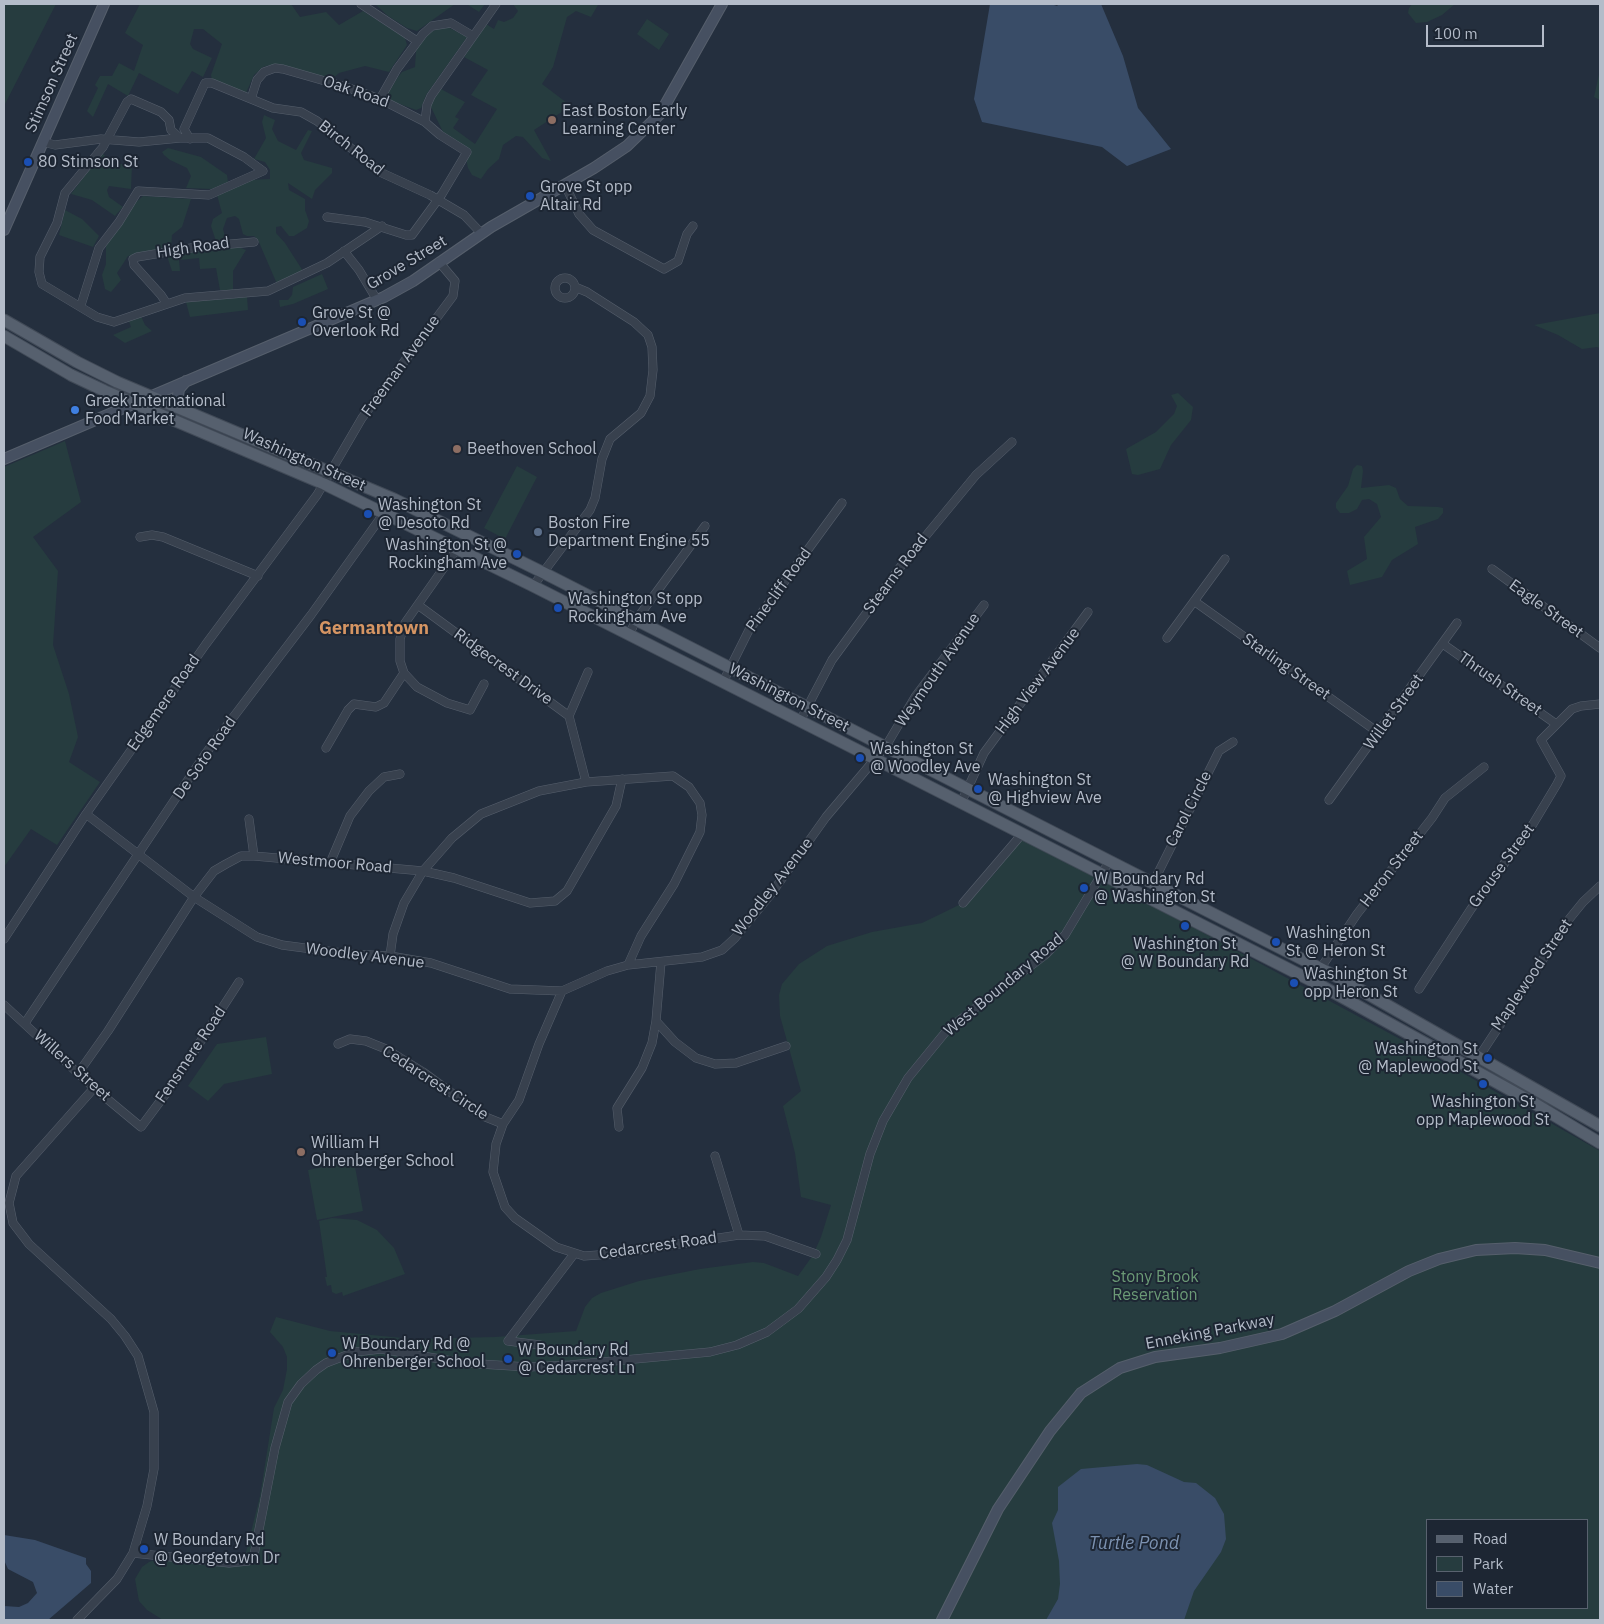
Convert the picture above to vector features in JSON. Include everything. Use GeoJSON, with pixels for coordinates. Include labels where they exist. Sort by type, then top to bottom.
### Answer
{"type":"FeatureCollection","features":[{"type":"Feature","properties":{"kind":"main road","name":"Stimson Street"},"geometry":{"type":"LineString","coordinates":[[4,230],[104,4]]}},
{"type":"Feature","properties":{"kind":"main road","name":"Grove Street"},"geometry":{"type":"LineString","coordinates":[[4,459],[377,300],[406,285],[481,233],[627,146],[660,114],[722,4]]}},
{"type":"Feature","properties":{"kind":"main road","name":"Washington Street"},"geometry":{"type":"LineString","coordinates":[[4,320],[90,369],[184,411],[394,499],[544,573],[886,746],[967,790],[1110,860],[1321,968],[1600,1126]]}},
{"type":"Feature","properties":{"kind":"main road","name":"Washington Street"},"geometry":{"type":"LineString","coordinates":[[4,336],[72,375],[134,404],[324,484],[533,586],[874,758],[1312,981],[1600,1143]]}},
{"type":"Feature","properties":{"kind":"main road"},"geometry":{"type":"LineString","coordinates":[[184,411],[178,400],[178,392],[186,380]]}},
{"type":"Feature","properties":{"kind":"main road","name":"Enneking Parkway"},"geometry":{"type":"LineString","coordinates":[[942,1620],[998,1509],[1050,1430],[1081,1393],[1120,1368],[1155,1357],[1220,1348],[1282,1334],[1328,1314],[1409,1271],[1439,1259],[1476,1250],[1515,1248],[1545,1250],[1600,1263]]}},
{"type":"Feature","properties":{"kind":"street"},"geometry":{"type":"LineString","coordinates":[[361,4],[417,41]]}},
{"type":"Feature","properties":{"kind":"street"},"geometry":{"type":"LineString","coordinates":[[425,122],[427,105],[432,96],[496,4]]}},
{"type":"Feature","properties":{"kind":"street"},"geometry":{"type":"LineString","coordinates":[[380,99],[397,69],[417,41],[432,26],[446,22],[456,24],[474,36]]}},
{"type":"Feature","properties":{"kind":"street","name":"Oak Road"},"geometry":{"type":"LineString","coordinates":[[251,99],[257,80],[264,72],[275,68],[346,86],[380,99],[425,122],[440,135],[467,152],[438,200]]}},
{"type":"Feature","properties":{"kind":"street","name":"Birch Road"},"geometry":{"type":"LineString","coordinates":[[190,139],[184,132],[186,122],[205,83],[210,83],[274,108],[301,112],[310,116],[382,173],[464,215],[481,233]]}},
{"type":"Feature","properties":{"kind":"street"},"geometry":{"type":"LineString","coordinates":[[180,138],[171,130],[169,120],[161,112],[131,99],[127,102],[109,138],[63,198],[57,223],[42,251],[39,272],[42,284],[80,305],[97,317],[114,322],[191,298],[268,291],[327,263],[382,226]]}},
{"type":"Feature","properties":{"kind":"street"},"geometry":{"type":"LineString","coordinates":[[43,142],[55,146],[109,138],[139,142],[180,138],[208,138],[244,157],[264,171],[208,195],[138,191],[116,227],[99,248],[80,305]]}},
{"type":"Feature","properties":{"kind":"street"},"geometry":{"type":"LineString","coordinates":[[565,184],[579,214],[593,230],[664,269],[678,261],[687,234],[693,226]]}},
{"type":"Feature","properties":{"kind":"street"},"geometry":{"type":"LineString","coordinates":[[327,217],[382,226],[406,235],[412,235],[438,200]]}},
{"type":"Feature","properties":{"kind":"street","name":"High Road"},"geometry":{"type":"LineString","coordinates":[[167,304],[162,294],[134,265],[133,260],[140,256],[197,246],[254,242]]}},
{"type":"Feature","properties":{"kind":"street"},"geometry":{"type":"LineString","coordinates":[[344,251],[359,270],[377,300]]}},
{"type":"Feature","properties":{"kind":"street","name":"Freeman Avenue"},"geometry":{"type":"LineString","coordinates":[[331,472],[362,418],[455,294],[455,281],[439,262]]}},
{"type":"Feature","properties":{"kind":"street"},"geometry":{"type":"LineString","coordinates":[[533,586],[590,510],[595,498],[602,459],[610,439],[641,413],[650,396],[652,347],[648,335],[634,322],[588,292],[575,288]]}},
{"type":"Feature","properties":{"kind":"street","name":"Stearns Road"},"geometry":{"type":"LineString","coordinates":[[800,721],[832,660],[901,566],[976,475],[1012,442]]}},
{"type":"Feature","properties":{"kind":"street","name":"Edgemere Road"},"geometry":{"type":"LineString","coordinates":[[4,939],[86,814],[331,472]]}},
{"type":"Feature","properties":{"kind":"street","name":"De Soto Road"},"geometry":{"type":"LineString","coordinates":[[25,1023],[206,753],[311,615],[394,499]]}},
{"type":"Feature","properties":{"kind":"street","name":"Pinecliff Road"},"geometry":{"type":"LineString","coordinates":[[723,682],[749,630],[842,503]]}},
{"type":"Feature","properties":{"kind":"street"},"geometry":{"type":"LineString","coordinates":[[629,635],[636,620],[705,526]]}},
{"type":"Feature","properties":{"kind":"street"},"geometry":{"type":"LineString","coordinates":[[140,537],[149,535],[163,537],[258,576]]}},
{"type":"Feature","properties":{"kind":"street"},"geometry":{"type":"LineString","coordinates":[[457,549],[405,623],[400,640],[400,661],[404,673],[417,687],[447,702],[470,710],[484,684]]}},
{"type":"Feature","properties":{"kind":"street"},"geometry":{"type":"LineString","coordinates":[[1167,638],[1225,559]]}},
{"type":"Feature","properties":{"kind":"street","name":"Eagle Street"},"geometry":{"type":"LineString","coordinates":[[1492,569],[1600,648]]}},
{"type":"Feature","properties":{"kind":"street","name":"Starling Street"},"geometry":{"type":"LineString","coordinates":[[1194,601],[1379,733]]}},
{"type":"Feature","properties":{"kind":"street","name":"Ridgecrest Drive"},"geometry":{"type":"LineString","coordinates":[[418,605],[569,716]]}},
{"type":"Feature","properties":{"kind":"street","name":"Weymouth Avenue"},"geometry":{"type":"LineString","coordinates":[[874,758],[886,746],[915,697],[984,605]]}},
{"type":"Feature","properties":{"kind":"street","name":"High View Avenue"},"geometry":{"type":"LineString","coordinates":[[961,803],[984,753],[1088,612]]}},
{"type":"Feature","properties":{"kind":"street","name":"Willet Street"},"geometry":{"type":"LineString","coordinates":[[1329,800],[1457,623]]}},
{"type":"Feature","properties":{"kind":"street","name":"Thrush Street"},"geometry":{"type":"LineString","coordinates":[[1443,644],[1556,724]]}},
{"type":"Feature","properties":{"kind":"street"},"geometry":{"type":"LineString","coordinates":[[586,782],[569,716],[588,672]]}},
{"type":"Feature","properties":{"kind":"street"},"geometry":{"type":"LineString","coordinates":[[326,748],[348,710],[354,704],[376,707],[384,703],[404,673]]}},
{"type":"Feature","properties":{"kind":"street"},"geometry":{"type":"LineString","coordinates":[[1556,724],[1572,709],[1600,704]]}},
{"type":"Feature","properties":{"kind":"street","name":"Grouse Street"},"geometry":{"type":"LineString","coordinates":[[1419,989],[1471,909],[1533,824],[1557,784],[1561,776],[1541,740],[1556,724]]}},
{"type":"Feature","properties":{"kind":"street","name":"Carol Circle"},"geometry":{"type":"LineString","coordinates":[[1153,883],[1219,751],[1233,742]]}},
{"type":"Feature","properties":{"kind":"street","name":"Woodley Avenue"},"geometry":{"type":"LineString","coordinates":[[86,814],[194,897],[258,937],[282,945],[350,954],[390,956],[431,964],[510,989],[562,990],[607,971],[628,965],[702,957],[722,950],[736,938],[771,894],[826,817],[874,758]]}},
{"type":"Feature","properties":{"kind":"street","name":"Heron Street"},"geometry":{"type":"LineString","coordinates":[[1312,981],[1356,914],[1432,818],[1445,798],[1484,766]]}},
{"type":"Feature","properties":{"kind":"street"},"geometry":{"type":"LineString","coordinates":[[330,863],[350,816],[384,777],[400,774]]}},
{"type":"Feature","properties":{"kind":"street"},"geometry":{"type":"LineString","coordinates":[[390,956],[393,934],[404,903],[424,871],[452,838],[481,814],[538,791],[586,782],[673,776],[689,787],[700,803],[702,815],[700,832],[641,936],[628,965]]}},
{"type":"Feature","properties":{"kind":"street","name":"Westmoor Road"},"geometry":{"type":"LineString","coordinates":[[79,1072],[108,1031],[194,897],[214,871],[241,856],[424,871],[454,878],[530,903],[555,901],[567,891],[616,806],[622,779]]}},
{"type":"Feature","properties":{"kind":"street"},"geometry":{"type":"LineString","coordinates":[[249,819],[254,856]]}},
{"type":"Feature","properties":{"kind":"street"},"geometry":{"type":"LineString","coordinates":[[963,903],[1022,834]]}},
{"type":"Feature","properties":{"kind":"street","name":"West Boundary Road"},"geometry":{"type":"LineString","coordinates":[[134,1553],[229,1563],[248,1562],[254,1555],[275,1448],[288,1402],[301,1384],[316,1370],[326,1363],[355,1352],[381,1349],[464,1362],[528,1367],[559,1366],[710,1352],[737,1345],[767,1332],[798,1310],[826,1277],[847,1240],[870,1154],[884,1120],[908,1078],[948,1029],[1045,955],[1065,935],[1110,860]]}},
{"type":"Feature","properties":{"kind":"street","name":"Maplewood Street"},"geometry":{"type":"LineString","coordinates":[[1471,1069],[1477,1057],[1570,918],[1600,886]]}},
{"type":"Feature","properties":{"kind":"street"},"geometry":{"type":"LineString","coordinates":[[618,1127],[617,1108],[645,1060],[652,1044],[661,962]]}},
{"type":"Feature","properties":{"kind":"street","name":"Fensmere Road"},"geometry":{"type":"LineString","coordinates":[[141,1127],[173,1084],[239,982]]}},
{"type":"Feature","properties":{"kind":"street","name":"Cedarcrest Road"},"geometry":{"type":"LineString","coordinates":[[562,990],[539,1044],[519,1100],[503,1124],[496,1144],[493,1172],[505,1207],[515,1218],[556,1247],[574,1254],[612,1254],[739,1235],[765,1236],[816,1254]]}},
{"type":"Feature","properties":{"kind":"street","name":"Willers Street"},"geometry":{"type":"LineString","coordinates":[[4,1005],[79,1072],[94,1088],[141,1127]]}},
{"type":"Feature","properties":{"kind":"street"},"geometry":{"type":"LineString","coordinates":[[656,1021],[675,1042],[696,1058],[714,1064],[736,1063],[786,1046]]}},
{"type":"Feature","properties":{"kind":"street","name":"Cedarcrest Circle"},"geometry":{"type":"LineString","coordinates":[[338,1044],[350,1039],[366,1041],[386,1049],[423,1072],[483,1116],[503,1124]]}},
{"type":"Feature","properties":{"kind":"street"},"geometry":{"type":"LineString","coordinates":[[77,1620],[117,1579],[134,1553],[147,1506],[154,1469],[154,1412],[138,1356],[111,1319],[29,1244],[13,1223],[10,1215],[11,1189],[16,1176],[94,1088]]}},
{"type":"Feature","properties":{"kind":"street"},"geometry":{"type":"LineString","coordinates":[[715,1156],[739,1235]]}},
{"type":"Feature","properties":{"kind":"street"},"geometry":{"type":"LineString","coordinates":[[540,1345],[508,1341],[574,1254]]}},
{"type":"Feature","properties":{"kind":"green space"},"geometry":{"type":"Polygon","coordinates":[[[4,4],[56,4],[4,106],[4,4]]]}},
{"type":"Feature","properties":{"kind":"green space"},"geometry":{"type":"Polygon","coordinates":[[[140,4],[291,4],[300,17],[326,12],[339,25],[363,11],[405,38],[407,45],[389,72],[365,66],[339,73],[331,80],[282,65],[270,65],[263,67],[254,75],[246,93],[212,80],[211,75],[222,44],[203,29],[194,29],[190,44],[193,49],[212,58],[203,77],[192,71],[178,94],[139,73],[128,96],[108,84],[93,117],[87,111],[98,88],[95,85],[100,76],[112,76],[119,63],[134,71],[143,45],[125,33],[140,4]]]}},
{"type":"Feature","properties":{"kind":"green space"},"geometry":{"type":"Polygon","coordinates":[[[375,4],[455,4],[417,31],[407,28],[388,16],[375,4]]]}},
{"type":"Feature","properties":{"kind":"green space"},"geometry":{"type":"Polygon","coordinates":[[[455,4],[485,4],[479,12],[468,5],[455,4]]]}},
{"type":"Feature","properties":{"kind":"green space"},"geometry":{"type":"Polygon","coordinates":[[[513,4],[598,5],[591,17],[576,11],[567,17],[553,67],[542,84],[571,106],[534,130],[551,161],[542,158],[523,137],[516,136],[503,145],[499,159],[481,179],[472,175],[468,168],[466,158],[471,150],[443,132],[430,105],[441,89],[465,102],[455,117],[459,119],[453,128],[475,144],[497,109],[471,95],[488,70],[464,57],[486,24],[494,29],[498,20],[504,22],[513,18],[518,11],[513,4]]]}},
{"type":"Feature","properties":{"kind":"green space"},"geometry":{"type":"Polygon","coordinates":[[[1412,4],[1455,4],[1442,15],[1427,22],[1416,23],[1408,13],[1412,4]]]}},
{"type":"Feature","properties":{"kind":"green space"},"geometry":{"type":"Polygon","coordinates":[[[647,19],[669,34],[659,50],[637,34],[647,19]]]}},
{"type":"Feature","properties":{"kind":"green space"},"geometry":{"type":"Polygon","coordinates":[[[446,26],[467,37],[426,95],[421,108],[416,110],[389,100],[387,95],[398,77],[402,72],[415,67],[416,51],[419,42],[428,33],[446,26]]]}},
{"type":"Feature","properties":{"kind":"green space"},"geometry":{"type":"Polygon","coordinates":[[[1600,70],[1600,100],[1594,97],[1600,70]]]}},
{"type":"Feature","properties":{"kind":"green space"},"geometry":{"type":"Polygon","coordinates":[[[264,115],[275,120],[272,129],[278,141],[296,150],[308,130],[312,131],[301,153],[304,160],[332,168],[332,173],[315,190],[312,199],[288,183],[289,190],[305,199],[305,210],[309,221],[307,228],[294,236],[289,236],[281,226],[276,227],[276,233],[285,243],[303,271],[277,284],[258,240],[254,236],[243,234],[239,219],[235,216],[227,218],[223,229],[225,236],[221,240],[216,241],[211,226],[213,219],[222,213],[217,195],[250,180],[270,179],[270,170],[265,162],[254,159],[266,138],[262,122],[264,115]]]}},
{"type":"Feature","properties":{"kind":"green space"},"geometry":{"type":"Polygon","coordinates":[[[168,148],[201,157],[227,175],[228,182],[212,189],[186,188],[191,176],[187,168],[164,155],[162,152],[168,148]]]}},
{"type":"Feature","properties":{"kind":"green space"},"geometry":{"type":"Polygon","coordinates":[[[102,153],[111,161],[121,164],[132,164],[131,189],[109,186],[107,190],[109,197],[123,207],[115,216],[92,200],[71,194],[102,153]]]}},
{"type":"Feature","properties":{"kind":"green space"},"geometry":{"type":"Polygon","coordinates":[[[143,196],[191,199],[182,227],[172,235],[171,249],[128,256],[117,273],[121,280],[111,292],[105,289],[102,275],[106,264],[106,246],[134,204],[143,196]]]}},
{"type":"Feature","properties":{"kind":"green space"},"geometry":{"type":"Polygon","coordinates":[[[65,210],[82,219],[99,236],[93,247],[59,235],[65,210]]]}},
{"type":"Feature","properties":{"kind":"green space"},"geometry":{"type":"Polygon","coordinates":[[[236,246],[246,250],[233,271],[233,290],[220,290],[216,268],[200,269],[199,258],[179,260],[180,271],[172,271],[167,256],[236,246]]]}},
{"type":"Feature","properties":{"kind":"green space"},"geometry":{"type":"Polygon","coordinates":[[[322,274],[328,289],[293,304],[280,307],[279,300],[288,300],[292,295],[293,287],[322,274]]]}},
{"type":"Feature","properties":{"kind":"green space"},"geometry":{"type":"Polygon","coordinates":[[[247,297],[248,310],[190,317],[186,302],[247,297]]]}},
{"type":"Feature","properties":{"kind":"green space"},"geometry":{"type":"Polygon","coordinates":[[[1600,313],[1600,348],[1582,349],[1558,335],[1534,325],[1600,313]]]}},
{"type":"Feature","properties":{"kind":"green space"},"geometry":{"type":"Polygon","coordinates":[[[141,316],[145,325],[152,331],[125,343],[113,335],[131,327],[129,321],[141,316]]]}},
{"type":"Feature","properties":{"kind":"green space"},"geometry":{"type":"Polygon","coordinates":[[[1178,393],[1193,407],[1191,420],[1171,445],[1160,469],[1138,475],[1132,474],[1126,449],[1156,432],[1174,414],[1177,406],[1171,395],[1178,393]]]}},
{"type":"Feature","properties":{"kind":"green space"},"geometry":{"type":"Polygon","coordinates":[[[65,441],[81,502],[33,537],[58,571],[53,645],[69,694],[78,737],[69,762],[100,782],[57,845],[31,829],[4,867],[4,467],[65,441]]]}},
{"type":"Feature","properties":{"kind":"green space"},"geometry":{"type":"Polygon","coordinates":[[[1357,465],[1362,466],[1363,471],[1361,488],[1389,485],[1396,488],[1400,499],[1408,506],[1443,508],[1443,513],[1438,519],[1415,527],[1418,544],[1392,560],[1382,577],[1350,585],[1347,571],[1367,559],[1364,537],[1381,517],[1377,504],[1369,499],[1362,500],[1357,509],[1349,513],[1340,513],[1336,508],[1336,503],[1348,486],[1353,469],[1357,465]]]}},
{"type":"Feature","properties":{"kind":"green space"},"geometry":{"type":"Polygon","coordinates":[[[517,466],[537,477],[505,539],[484,528],[517,466]]]}},
{"type":"Feature","properties":{"kind":"green space","name":"Stony Brook Reservation"},"geometry":{"type":"Polygon","coordinates":[[[1022,835],[1452,1067],[1600,1151],[1600,1620],[163,1620],[147,1610],[139,1601],[135,1579],[142,1567],[149,1562],[158,1559],[243,1564],[260,1496],[274,1408],[283,1390],[287,1369],[287,1357],[283,1347],[270,1332],[276,1317],[330,1331],[413,1339],[495,1337],[576,1331],[585,1307],[592,1298],[601,1293],[639,1281],[700,1269],[753,1262],[764,1263],[798,1276],[813,1255],[831,1205],[801,1197],[795,1153],[783,1106],[801,1091],[780,1016],[779,995],[782,984],[799,964],[827,946],[872,932],[922,923],[963,903],[976,894],[996,872],[1022,835]]]}},
{"type":"Feature","properties":{"kind":"green space"},"geometry":{"type":"Polygon","coordinates":[[[266,1037],[272,1074],[224,1084],[208,1101],[188,1086],[217,1044],[266,1037]]]}},
{"type":"Feature","properties":{"kind":"green space"},"geometry":{"type":"Polygon","coordinates":[[[354,1161],[363,1211],[317,1220],[308,1170],[354,1161]]]}},
{"type":"Feature","properties":{"kind":"green space"},"geometry":{"type":"Polygon","coordinates":[[[332,1218],[357,1220],[377,1230],[394,1248],[405,1274],[343,1296],[342,1292],[336,1294],[332,1292],[331,1285],[327,1286],[325,1277],[327,1277],[319,1221],[332,1218]]]}},
{"type":"Feature","properties":{"kind":"water"},"geometry":{"type":"Polygon","coordinates":[[[990,4],[1051,4],[1057,6],[1059,4],[1101,4],[1123,56],[1138,108],[1171,149],[1127,166],[1102,147],[982,122],[974,99],[990,4]]]}},
{"type":"Feature","properties":{"kind":"water","name":"Turtle Pond"},"geometry":{"type":"Polygon","coordinates":[[[1137,1464],[1147,1465],[1184,1482],[1196,1483],[1215,1498],[1224,1514],[1226,1539],[1221,1552],[1194,1591],[1184,1620],[1046,1620],[1058,1599],[1060,1584],[1059,1561],[1052,1523],[1058,1510],[1058,1487],[1081,1469],[1137,1464]]]}},
{"type":"Feature","properties":{"kind":"water"},"geometry":{"type":"Polygon","coordinates":[[[4,1535],[35,1540],[86,1558],[86,1564],[91,1571],[91,1583],[48,1620],[4,1620],[4,1606],[19,1607],[28,1603],[37,1593],[33,1582],[8,1569],[4,1560],[4,1535]]]}},
{"type":"Feature","properties":{"kind":"place","name":"East Boston Early Learning Center"},"geometry":{"type":"Point","coordinates":[552,120]}},
{"type":"Feature","properties":{"kind":"place","name":"80 Stimson St"},"geometry":{"type":"Point","coordinates":[28,162]}},
{"type":"Feature","properties":{"kind":"place","name":"Grove St opp Altair Rd"},"geometry":{"type":"Point","coordinates":[530,196]}},
{"type":"Feature","properties":{"kind":"place","name":"Grove St @ Overlook Rd"},"geometry":{"type":"Point","coordinates":[302,322]}},
{"type":"Feature","properties":{"kind":"place","name":"Greek International Food Market"},"geometry":{"type":"Point","coordinates":[75,410]}},
{"type":"Feature","properties":{"kind":"place","name":"Beethoven School"},"geometry":{"type":"Point","coordinates":[457,449]}},
{"type":"Feature","properties":{"kind":"place","name":"Washington St @ Desoto Rd"},"geometry":{"type":"Point","coordinates":[368,514]}},
{"type":"Feature","properties":{"kind":"place","name":"Boston Fire Department Engine 55"},"geometry":{"type":"Point","coordinates":[538,532]}},
{"type":"Feature","properties":{"kind":"place","name":"Washington St @ Rockingham Ave"},"geometry":{"type":"Point","coordinates":[517,554]}},
{"type":"Feature","properties":{"kind":"place","name":"Washington St opp Rockingham Ave"},"geometry":{"type":"Point","coordinates":[558,608]}},
{"type":"Feature","properties":{"kind":"place","name":"Washington St @ Woodley Ave"},"geometry":{"type":"Point","coordinates":[860,758]}},
{"type":"Feature","properties":{"kind":"place","name":"Washington St @ Highview Ave"},"geometry":{"type":"Point","coordinates":[978,789]}},
{"type":"Feature","properties":{"kind":"place","name":"W Boundary Rd @ Washington St"},"geometry":{"type":"Point","coordinates":[1084,888]}},
{"type":"Feature","properties":{"kind":"place","name":"Washington St @ W Boundary Rd"},"geometry":{"type":"Point","coordinates":[1185,926]}},
{"type":"Feature","properties":{"kind":"place","name":"Washington St @ Heron St"},"geometry":{"type":"Point","coordinates":[1276,942]}},
{"type":"Feature","properties":{"kind":"place","name":"Washington St opp Heron St"},"geometry":{"type":"Point","coordinates":[1294,983]}},
{"type":"Feature","properties":{"kind":"place","name":"Washington St @ Maplewood St"},"geometry":{"type":"Point","coordinates":[1488,1058]}},
{"type":"Feature","properties":{"kind":"place","name":"Washington St opp Maplewood St"},"geometry":{"type":"Point","coordinates":[1483,1084]}},
{"type":"Feature","properties":{"kind":"place","name":"William H Ohrenberger School"},"geometry":{"type":"Point","coordinates":[301,1152]}},
{"type":"Feature","properties":{"kind":"place","name":"W Boundary Rd @ Ohrenberger School"},"geometry":{"type":"Point","coordinates":[332,1353]}},
{"type":"Feature","properties":{"kind":"place","name":"W Boundary Rd @ Cedarcrest Ln"},"geometry":{"type":"Point","coordinates":[508,1359]}},
{"type":"Feature","properties":{"kind":"place","name":"W Boundary Rd @ Georgetown Dr"},"geometry":{"type":"Point","coordinates":[144,1549]}},
{"type":"Feature","properties":{"kind":"district","name":"Germantown"},"geometry":{"type":"Point","coordinates":[374,629]}}]}
